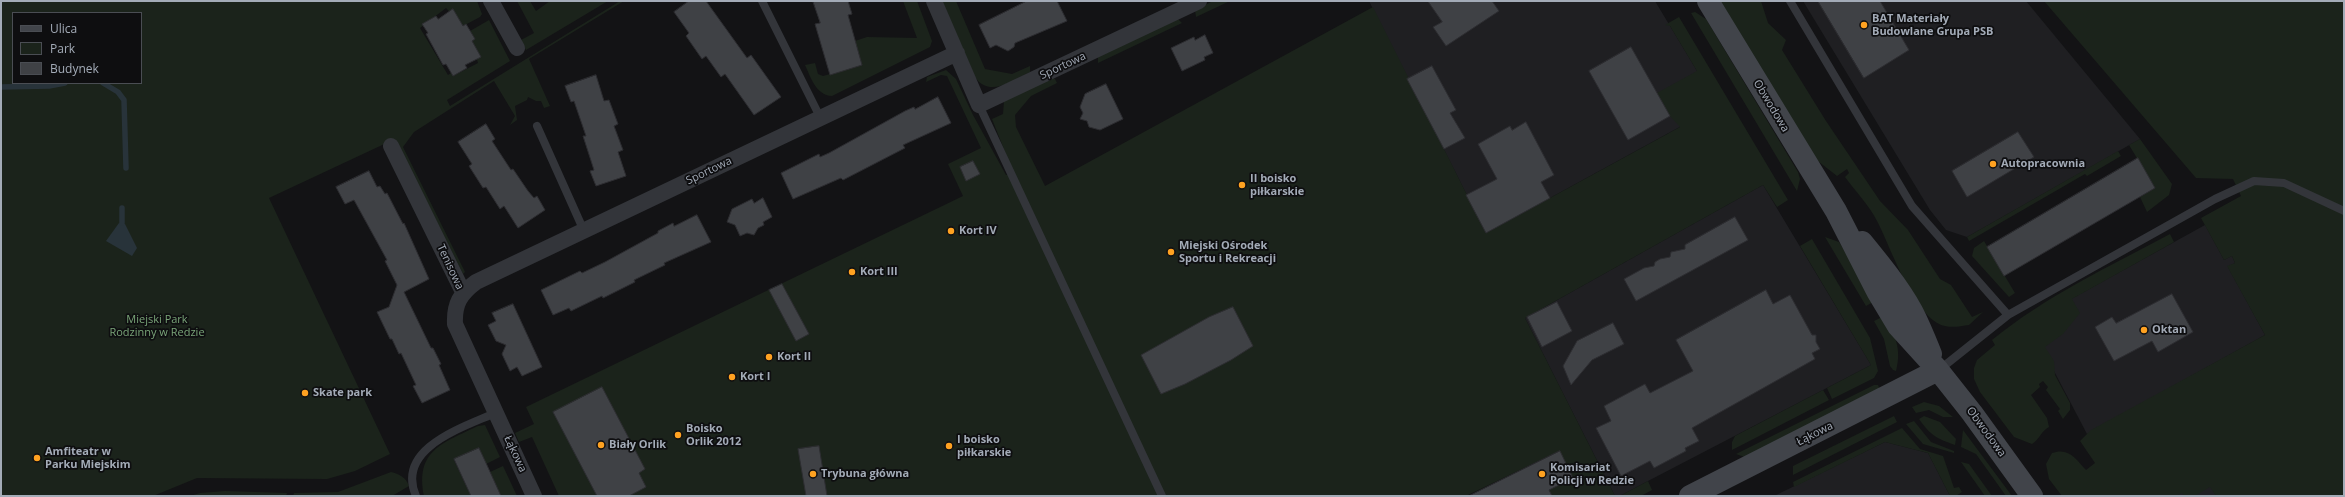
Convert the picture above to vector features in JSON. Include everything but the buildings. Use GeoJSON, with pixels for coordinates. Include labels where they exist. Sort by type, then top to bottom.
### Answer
{"type":"FeatureCollection","features":[{"type":"Feature","properties":{"kind":"main road","name":"Obwodowa"},"geometry":{"type":"LineString","coordinates":[[1708,1],[1836,211],[1877,291],[1898,326],[1938,370],[2032,496]]}},
{"type":"Feature","properties":{"kind":"main road","name":"Łąkowa"},"geometry":{"type":"LineString","coordinates":[[1690,496],[1938,370]]}},
{"type":"Feature","properties":{"kind":"street"},"geometry":{"type":"LineString","coordinates":[[491,1],[517,48]]}},
{"type":"Feature","properties":{"kind":"street"},"geometry":{"type":"LineString","coordinates":[[934,1],[979,106]]}},
{"type":"Feature","properties":{"kind":"street","name":"Sportowa"},"geometry":{"type":"LineString","coordinates":[[979,106],[1199,1]]}},
{"type":"Feature","properties":{"kind":"street","name":"Sportowa"},"geometry":{"type":"LineString","coordinates":[[463,292],[476,282],[957,53]]}},
{"type":"Feature","properties":{"kind":"street","name":"Tenisowa"},"geometry":{"type":"LineString","coordinates":[[391,146],[463,292],[456,303],[454,324],[496,413]]}},
{"type":"Feature","properties":{"kind":"street","name":"Łąkowa"},"geometry":{"type":"LineString","coordinates":[[496,413],[534,496]]}},
{"type":"Feature","properties":{"kind":"lane"},"geometry":{"type":"LineString","coordinates":[[762,1],[820,117]]}},
{"type":"Feature","properties":{"kind":"lane"},"geometry":{"type":"LineString","coordinates":[[1790,1],[1912,206],[2008,315]]}},
{"type":"Feature","properties":{"kind":"lane"},"geometry":{"type":"LineString","coordinates":[[979,106],[1162,496]]}},
{"type":"Feature","properties":{"kind":"lane"},"geometry":{"type":"LineString","coordinates":[[537,126],[584,231]]}},
{"type":"Feature","properties":{"kind":"lane"},"geometry":{"type":"LineString","coordinates":[[1938,370],[2008,315],[2210,202],[2254,181],[2284,183],[2344,211]]}},
{"type":"Feature","properties":{"kind":"lane"},"geometry":{"type":"LineString","coordinates":[[416,496],[412,473],[421,455],[431,444],[496,413]]}},
{"type":"Feature","properties":{"kind":"shaded area"},"geometry":{"type":"Polygon","coordinates":[[[1369,1],[1655,1],[1718,106],[1486,233],[1369,1]]]}},
{"type":"Feature","properties":{"kind":"shaded area"},"geometry":{"type":"Polygon","coordinates":[[[1803,1],[2026,1],[2140,139],[1967,237],[1946,230],[1930,210],[1803,1]]]}},
{"type":"Feature","properties":{"kind":"shaded area"},"geometry":{"type":"Polygon","coordinates":[[[1763,185],[1871,365],[1620,496],[1615,496],[1525,318],[1763,185]]]}},
{"type":"Feature","properties":{"kind":"shaded area"},"geometry":{"type":"Polygon","coordinates":[[[119,223],[125,224],[137,248],[132,256],[106,241],[119,223]]]}},
{"type":"Feature","properties":{"kind":"shaded area","name":"Oktan"},"geometry":{"type":"Polygon","coordinates":[[[2205,225],[2224,260],[2232,256],[2235,263],[2228,267],[2265,335],[2087,434],[2054,371],[2024,325],[2205,225]]]}},
{"type":"Feature","properties":{"kind":"shaded area"},"geometry":{"type":"Polygon","coordinates":[[[1885,442],[1928,453],[1950,496],[1774,496],[1885,442]]]}},
{"type":"Feature","properties":{"kind":"shaded area"},"geometry":{"type":"Polygon","coordinates":[[[2202,470],[2216,496],[2154,496],[2202,470]]]}},
{"type":"Feature","properties":{"kind":"green space","name":"Miejski Park Rodzinny w Redzie"},"geometry":{"type":"Polygon","coordinates":[[[1,1],[477,1],[482,14],[480,17],[463,26],[446,8],[420,28],[448,75],[451,73],[453,76],[478,63],[472,41],[475,39],[470,31],[489,20],[510,61],[447,100],[450,106],[620,1],[624,1],[529,59],[550,106],[544,108],[541,101],[536,101],[528,97],[527,100],[515,106],[517,120],[510,125],[515,116],[494,81],[414,132],[403,147],[465,272],[463,274],[395,139],[269,198],[390,454],[355,471],[327,479],[197,478],[153,496],[1,496],[1,1]]]}},
{"type":"Feature","properties":{"kind":"green space"},"geometry":{"type":"Polygon","coordinates":[[[517,1],[530,1],[536,11],[550,1],[608,1],[526,50],[521,40],[534,33],[517,1]]]}},
{"type":"Feature","properties":{"kind":"green space"},"geometry":{"type":"Polygon","coordinates":[[[903,1],[917,1],[932,41],[930,47],[832,96],[822,93],[815,85],[805,65],[815,63],[818,74],[823,76],[862,65],[855,41],[867,37],[917,38],[903,1]]]}},
{"type":"Feature","properties":{"kind":"green space"},"geometry":{"type":"Polygon","coordinates":[[[942,1],[956,1],[985,69],[1012,74],[1030,66],[1030,72],[1001,86],[987,86],[981,83],[975,77],[942,1]]]}},
{"type":"Feature","properties":{"kind":"green space"},"geometry":{"type":"Polygon","coordinates":[[[1213,1],[1230,1],[1196,17],[1195,10],[1213,1]]]}},
{"type":"Feature","properties":{"kind":"green space"},"geometry":{"type":"Polygon","coordinates":[[[1720,1],[1761,1],[1768,23],[1786,40],[1782,50],[1826,121],[1880,201],[1908,230],[1940,279],[1951,285],[1972,317],[1983,312],[1969,325],[1954,327],[1945,326],[1934,321],[1923,310],[1896,264],[1874,215],[1845,177],[1849,173],[1847,169],[1837,176],[1814,158],[1720,1]]]}},
{"type":"Feature","properties":{"kind":"green space"},"geometry":{"type":"Polygon","coordinates":[[[2044,1],[2344,1],[2344,496],[2216,496],[2210,487],[2195,496],[2184,496],[2182,493],[2176,496],[2062,496],[2049,479],[2046,464],[2052,453],[2063,452],[2072,455],[2086,470],[2095,463],[2080,441],[2091,430],[2265,335],[2227,266],[2235,263],[2232,256],[2224,260],[2201,218],[2241,196],[2233,179],[2196,178],[2044,1]]]}},
{"type":"Feature","properties":{"kind":"green space","name":"Miejski Ośrodek Sportu i Rekreacji"},"geometry":{"type":"Polygon","coordinates":[[[1373,7],[1486,233],[1680,127],[1670,116],[1657,93],[1697,71],[1670,26],[1665,25],[1679,17],[1788,200],[1777,207],[1763,185],[1525,318],[1615,496],[1552,496],[1549,490],[1573,478],[1559,451],[1466,496],[559,496],[532,437],[519,442],[515,433],[534,424],[526,407],[963,196],[948,164],[981,148],[947,76],[941,75],[926,82],[927,77],[946,70],[956,79],[973,115],[1006,175],[1013,172],[992,119],[1003,114],[1004,101],[1052,78],[1055,79],[1057,83],[1031,96],[1015,115],[1016,127],[1045,186],[1373,7]]]}},
{"type":"Feature","properties":{"kind":"green space"},"geometry":{"type":"Polygon","coordinates":[[[1695,12],[1706,19],[1798,172],[1800,179],[1797,191],[1691,13],[1695,12]]]}},
{"type":"Feature","properties":{"kind":"green space"},"geometry":{"type":"Polygon","coordinates":[[[1177,18],[1182,23],[1098,63],[1098,56],[1177,18]]]}},
{"type":"Feature","properties":{"kind":"green space"},"geometry":{"type":"Polygon","coordinates":[[[2140,139],[2172,184],[2169,195],[2147,212],[2140,197],[2155,188],[2129,145],[2140,139]]]}},
{"type":"Feature","properties":{"kind":"green space"},"geometry":{"type":"Polygon","coordinates":[[[2118,151],[2121,156],[2087,176],[2085,174],[1969,241],[1967,237],[2118,151]]]}},
{"type":"Feature","properties":{"kind":"green space"},"geometry":{"type":"Polygon","coordinates":[[[2170,234],[2174,242],[2072,299],[2080,313],[2063,334],[2045,347],[2054,361],[2055,375],[2070,403],[2070,410],[2063,419],[2058,411],[2060,409],[2046,390],[2048,387],[2043,381],[2039,384],[2040,387],[2031,395],[2047,418],[2049,427],[2032,444],[2014,437],[1980,392],[1974,379],[1974,368],[1977,360],[1995,345],[1992,340],[2034,309],[2079,282],[2170,234]]]}},
{"type":"Feature","properties":{"kind":"green space"},"geometry":{"type":"Polygon","coordinates":[[[1825,237],[1839,242],[1875,301],[1866,306],[1825,237]]]}},
{"type":"Feature","properties":{"kind":"green space"},"geometry":{"type":"Polygon","coordinates":[[[1812,239],[1870,338],[1878,371],[1874,378],[1832,399],[1827,388],[1871,365],[1800,246],[1812,239]]]}},
{"type":"Feature","properties":{"kind":"green space"},"geometry":{"type":"Polygon","coordinates":[[[1984,241],[2015,293],[2009,297],[1972,256],[1974,248],[1984,241]]]}},
{"type":"Feature","properties":{"kind":"green space"},"geometry":{"type":"Polygon","coordinates":[[[1884,316],[1891,329],[1898,348],[1898,363],[1896,371],[1890,366],[1884,339],[1874,321],[1884,316]]]}},
{"type":"Feature","properties":{"kind":"green space"},"geometry":{"type":"Polygon","coordinates":[[[1874,385],[1878,385],[1880,390],[1747,458],[1736,454],[1874,385]]]}},
{"type":"Feature","properties":{"kind":"green space"},"geometry":{"type":"Polygon","coordinates":[[[1823,390],[1829,400],[1732,450],[1732,442],[1735,436],[1823,390]]]}},
{"type":"Feature","properties":{"kind":"green space"},"geometry":{"type":"Polygon","coordinates":[[[1924,402],[1939,406],[1953,417],[1943,417],[1929,410],[1916,413],[1912,407],[1924,402]]]}},
{"type":"Feature","properties":{"kind":"green space"},"geometry":{"type":"Polygon","coordinates":[[[1894,416],[1897,422],[1793,475],[1793,466],[1894,416]]]}},
{"type":"Feature","properties":{"kind":"green space"},"geometry":{"type":"Polygon","coordinates":[[[1924,416],[1940,422],[1956,439],[1955,445],[1938,438],[1931,433],[1919,419],[1924,416]]]}},
{"type":"Feature","properties":{"kind":"green space"},"geometry":{"type":"Polygon","coordinates":[[[1914,421],[1931,442],[1954,451],[1954,453],[1923,444],[1906,424],[1914,421]]]}},
{"type":"Feature","properties":{"kind":"green space"},"geometry":{"type":"Polygon","coordinates":[[[485,425],[500,457],[486,464],[479,448],[454,460],[471,496],[424,496],[422,480],[424,468],[428,458],[434,450],[443,443],[478,426],[485,425]]]}},
{"type":"Feature","properties":{"kind":"green space"},"geometry":{"type":"Polygon","coordinates":[[[1902,428],[1920,449],[1943,456],[1954,488],[1959,487],[1962,492],[1956,496],[1950,496],[1928,453],[1885,442],[1794,487],[1793,482],[1902,428]]]}},
{"type":"Feature","properties":{"kind":"green space"},"geometry":{"type":"Polygon","coordinates":[[[1963,430],[2012,496],[2006,496],[1976,454],[1961,447],[1963,430]]]}},
{"type":"Feature","properties":{"kind":"green space"},"geometry":{"type":"Polygon","coordinates":[[[1961,462],[1969,464],[1992,496],[1985,496],[1961,462]]]}},
{"type":"Feature","properties":{"kind":"green space"},"geometry":{"type":"Polygon","coordinates":[[[503,466],[517,496],[501,496],[490,472],[503,466]]]}},
{"type":"Feature","properties":{"kind":"green space"},"geometry":{"type":"Polygon","coordinates":[[[391,472],[402,476],[409,486],[392,496],[293,496],[294,493],[338,492],[391,472]]]}},
{"type":"Feature","properties":{"kind":"green space"},"geometry":{"type":"Polygon","coordinates":[[[1648,481],[1652,490],[1641,496],[1620,496],[1648,481]]]}},
{"type":"Feature","properties":{"kind":"green space"},"geometry":{"type":"Polygon","coordinates":[[[225,491],[287,493],[286,496],[190,496],[200,493],[225,491]]]}},
{"type":"Feature","properties":{"kind":"waterway"},"geometry":{"type":"LineString","coordinates":[[1,87],[49,86],[60,84]]}},
{"type":"Feature","properties":{"kind":"waterway"},"geometry":{"type":"LineString","coordinates":[[105,84],[118,92],[124,100],[126,168]]}},
{"type":"Feature","properties":{"kind":"waterway"},"geometry":{"type":"LineString","coordinates":[[122,208],[122,223]]}},
{"type":"Feature","properties":{"kind":"place","name":"BAT Materiały Budowlane Grupa PSB"},"geometry":{"type":"Point","coordinates":[1864,25]}},
{"type":"Feature","properties":{"kind":"place","name":"Autopracownia"},"geometry":{"type":"Point","coordinates":[1993,164]}},
{"type":"Feature","properties":{"kind":"place","name":"II boisko piłkarskie"},"geometry":{"type":"Point","coordinates":[1242,185]}},
{"type":"Feature","properties":{"kind":"place","name":"Kort IV"},"geometry":{"type":"Point","coordinates":[951,231]}},
{"type":"Feature","properties":{"kind":"place","name":"Miejski Ośrodek Sportu i Rekreacji"},"geometry":{"type":"Point","coordinates":[1171,252]}},
{"type":"Feature","properties":{"kind":"place","name":"Kort III"},"geometry":{"type":"Point","coordinates":[852,272]}},
{"type":"Feature","properties":{"kind":"place","name":"Oktan"},"geometry":{"type":"Point","coordinates":[2144,330]}},
{"type":"Feature","properties":{"kind":"place","name":"Kort II"},"geometry":{"type":"Point","coordinates":[769,357]}},
{"type":"Feature","properties":{"kind":"place","name":"Kort I"},"geometry":{"type":"Point","coordinates":[732,377]}},
{"type":"Feature","properties":{"kind":"place","name":"Skate park"},"geometry":{"type":"Point","coordinates":[305,393]}},
{"type":"Feature","properties":{"kind":"place","name":"Boisko Orlik 2012"},"geometry":{"type":"Point","coordinates":[678,435]}},
{"type":"Feature","properties":{"kind":"place","name":"Biały Orlik"},"geometry":{"type":"Point","coordinates":[601,445]}},
{"type":"Feature","properties":{"kind":"place","name":"I boisko piłkarskie"},"geometry":{"type":"Point","coordinates":[949,446]}},
{"type":"Feature","properties":{"kind":"place","name":"Amfiteatr w Parku Miejskim"},"geometry":{"type":"Point","coordinates":[37,458]}},
{"type":"Feature","properties":{"kind":"place","name":"Trybuna główna"},"geometry":{"type":"Point","coordinates":[813,474]}},
{"type":"Feature","properties":{"kind":"place","name":"Komisariat Policji w Redzie"},"geometry":{"type":"Point","coordinates":[1542,474]}}]}
